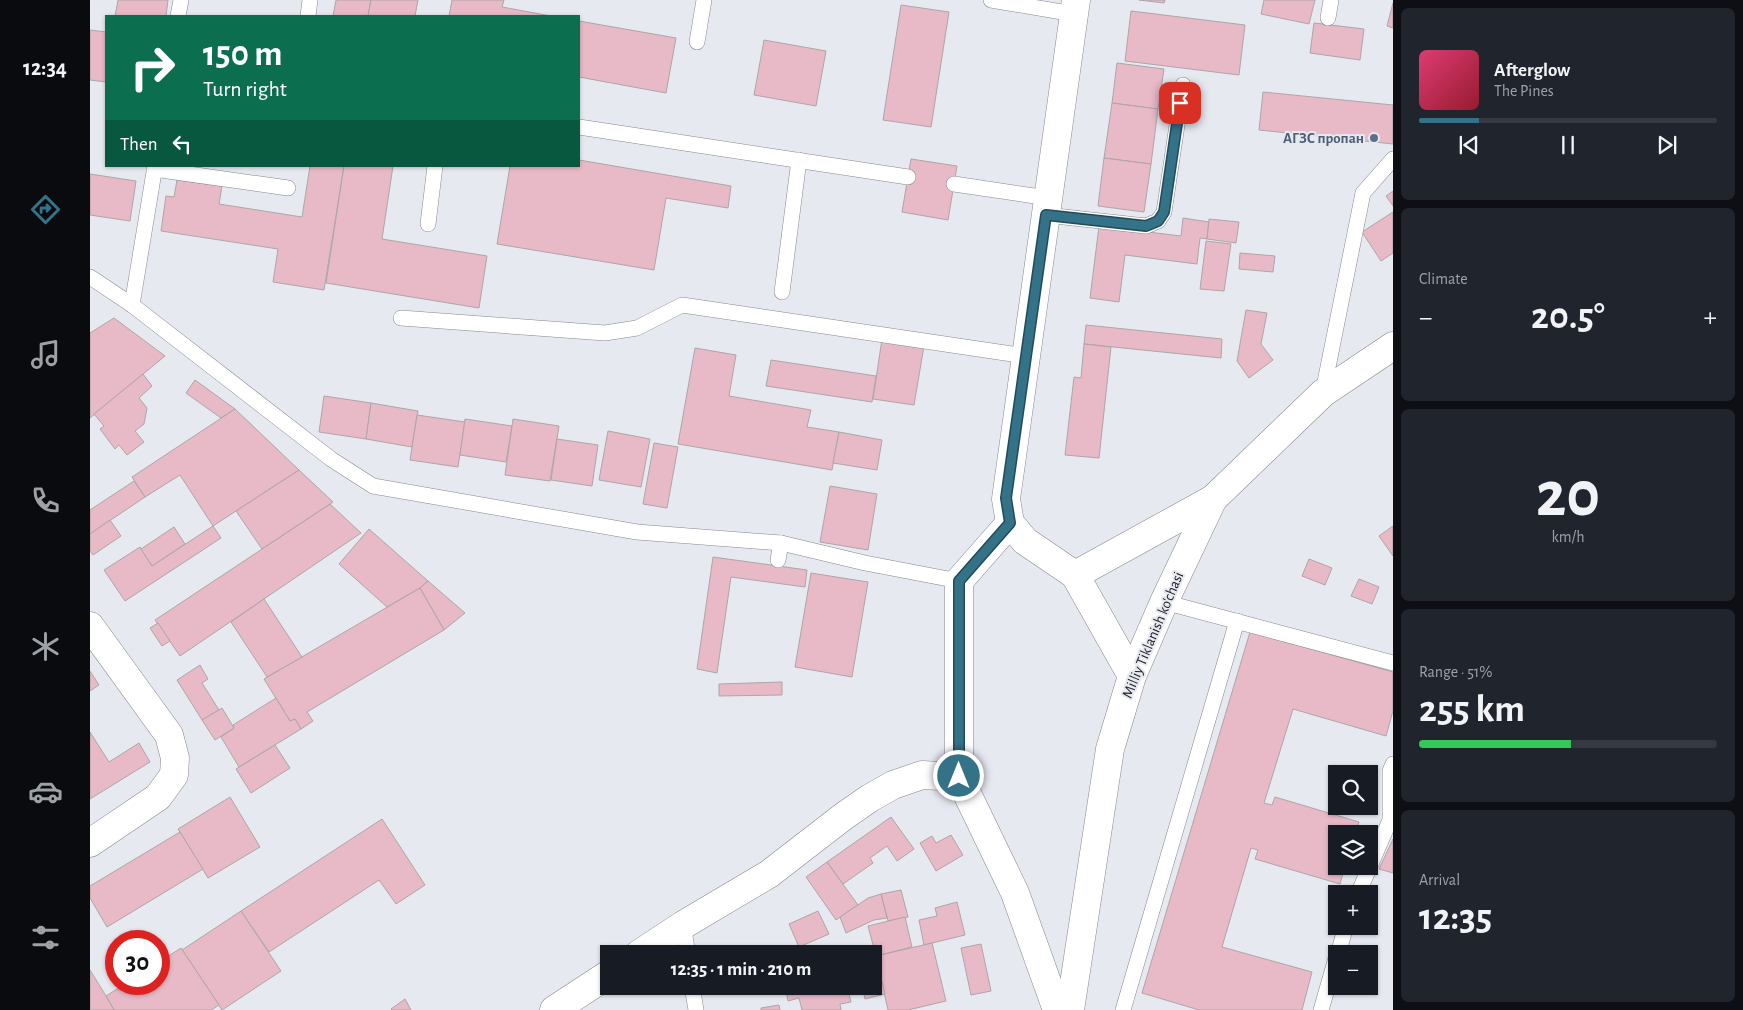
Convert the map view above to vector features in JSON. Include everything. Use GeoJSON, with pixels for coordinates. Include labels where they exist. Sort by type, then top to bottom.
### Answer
{"type":"FeatureCollection","features":[{"type":"Feature","properties":{"kind":"street"},"geometry":{"type":"LineString","coordinates":[[1075,7],[1006,498],[1010,523],[1025,541],[1075,575],[1132,676]]}},
{"type":"Feature","properties":{"kind":"street","name":"Milliy Tiklanish ko'chasi"},"geometry":{"type":"LineString","coordinates":[[1070,1010],[1110,749],[1132,676],[1164,602],[1213,499],[1323,393],[1393,346]]}},
{"type":"Feature","properties":{"kind":"street"},"geometry":{"type":"LineString","coordinates":[[1075,575],[1213,499]]}},
{"type":"Feature","properties":{"kind":"street"},"geometry":{"type":"LineString","coordinates":[[1010,523],[959,581],[959,776],[1015,893],[1057,1010]]}},
{"type":"Feature","properties":{"kind":"street"},"geometry":{"type":"LineString","coordinates":[[90,626],[168,735],[174,758],[174,775],[158,797],[90,843]]}},
{"type":"Feature","properties":{"kind":"street"},"geometry":{"type":"LineString","coordinates":[[653,945],[769,874],[870,798],[893,786],[922,775],[959,776]]}},
{"type":"Feature","properties":{"kind":"street"},"geometry":{"type":"LineString","coordinates":[[554,1010],[600,980]]}},
{"type":"Feature","properties":{"kind":"lane"},"geometry":{"type":"LineString","coordinates":[[178,15],[181,0]]}},
{"type":"Feature","properties":{"kind":"lane"},"geometry":{"type":"LineString","coordinates":[[308,15],[310,0]]}},
{"type":"Feature","properties":{"kind":"lane"},"geometry":{"type":"LineString","coordinates":[[696,42],[704,0]]}},
{"type":"Feature","properties":{"kind":"lane"},"geometry":{"type":"LineString","coordinates":[[991,0],[1075,7]]}},
{"type":"Feature","properties":{"kind":"lane"},"geometry":{"type":"LineString","coordinates":[[1328,18],[1330,0]]}},
{"type":"Feature","properties":{"kind":"lane"},"geometry":{"type":"LineString","coordinates":[[954,184],[1047,206],[1146,226],[1158,221],[1164,212],[1182,85]]}},
{"type":"Feature","properties":{"kind":"lane"},"geometry":{"type":"LineString","coordinates":[[580,128],[908,177]]}},
{"type":"Feature","properties":{"kind":"lane"},"geometry":{"type":"LineString","coordinates":[[1323,393],[1363,193],[1393,159]]}},
{"type":"Feature","properties":{"kind":"lane"},"geometry":{"type":"LineString","coordinates":[[782,292],[799,160]]}},
{"type":"Feature","properties":{"kind":"lane"},"geometry":{"type":"LineString","coordinates":[[428,224],[435,167]]}},
{"type":"Feature","properties":{"kind":"lane"},"geometry":{"type":"LineString","coordinates":[[132,305],[154,168],[288,188]]}},
{"type":"Feature","properties":{"kind":"lane"},"geometry":{"type":"LineString","coordinates":[[90,277],[132,305],[331,459],[374,486],[637,532],[781,543],[865,563],[959,581]]}},
{"type":"Feature","properties":{"kind":"lane"},"geometry":{"type":"LineString","coordinates":[[401,318],[605,333],[637,328],[682,305],[1026,356]]}},
{"type":"Feature","properties":{"kind":"lane"},"geometry":{"type":"LineString","coordinates":[[778,560],[781,543]]}},
{"type":"Feature","properties":{"kind":"lane"},"geometry":{"type":"LineString","coordinates":[[1164,602],[1393,663]]}},
{"type":"Feature","properties":{"kind":"lane"},"geometry":{"type":"LineString","coordinates":[[1123,1010],[1237,621]]}},
{"type":"Feature","properties":{"kind":"lane"},"geometry":{"type":"LineString","coordinates":[[1362,885],[1390,820],[1390,771],[1393,764]]}},
{"type":"Feature","properties":{"kind":"lane"},"geometry":{"type":"LineString","coordinates":[[683,925],[686,945]]}},
{"type":"Feature","properties":{"kind":"lane"},"geometry":{"type":"LineString","coordinates":[[1321,1010],[1328,986]]}},
{"type":"Feature","properties":{"kind":"lane"},"geometry":{"type":"LineString","coordinates":[[694,995],[696,1010]]}},
{"type":"Feature","properties":{"kind":"building"},"geometry":{"type":"Polygon","coordinates":[[[118,0],[168,0],[166,15],[115,15],[118,0]]]}},
{"type":"Feature","properties":{"kind":"building"},"geometry":{"type":"Polygon","coordinates":[[[336,0],[371,0],[368,15],[333,15],[336,0]]]}},
{"type":"Feature","properties":{"kind":"building"},"geometry":{"type":"Polygon","coordinates":[[[371,0],[418,0],[415,15],[368,15],[371,0]]]}},
{"type":"Feature","properties":{"kind":"building"},"geometry":{"type":"Polygon","coordinates":[[[452,0],[504,0],[502,7],[546,15],[449,15],[452,0]]]}},
{"type":"Feature","properties":{"kind":"building"},"geometry":{"type":"Polygon","coordinates":[[[1139,0],[1165,0],[1164,3],[1139,0]]]}},
{"type":"Feature","properties":{"kind":"building"},"geometry":{"type":"Polygon","coordinates":[[[1264,0],[1315,0],[1309,24],[1261,14],[1264,0]]]}},
{"type":"Feature","properties":{"kind":"building"},"geometry":{"type":"Polygon","coordinates":[[[1393,3],[1393,28],[1387,26],[1393,3]]]}},
{"type":"Feature","properties":{"kind":"building"},"geometry":{"type":"Polygon","coordinates":[[[901,5],[949,12],[931,127],[883,120],[901,5]]]}},
{"type":"Feature","properties":{"kind":"building"},"geometry":{"type":"Polygon","coordinates":[[[1131,11],[1245,25],[1239,75],[1125,61],[1131,11]]]}},
{"type":"Feature","properties":{"kind":"building"},"geometry":{"type":"Polygon","coordinates":[[[580,21],[676,38],[666,93],[580,77],[580,21]]]}},
{"type":"Feature","properties":{"kind":"building"},"geometry":{"type":"Polygon","coordinates":[[[1314,23],[1364,29],[1360,60],[1310,53],[1314,23]]]}},
{"type":"Feature","properties":{"kind":"building"},"geometry":{"type":"Polygon","coordinates":[[[90,30],[105,32],[105,82],[90,80],[90,30]]]}},
{"type":"Feature","properties":{"kind":"building"},"geometry":{"type":"Polygon","coordinates":[[[764,40],[826,51],[816,106],[754,95],[764,40]]]}},
{"type":"Feature","properties":{"kind":"building"},"geometry":{"type":"Polygon","coordinates":[[[1117,63],[1164,69],[1158,109],[1112,103],[1117,63]]]}},
{"type":"Feature","properties":{"kind":"building"},"geometry":{"type":"Polygon","coordinates":[[[1263,92],[1393,105],[1393,144],[1259,130],[1263,92]]]}},
{"type":"Feature","properties":{"kind":"building"},"geometry":{"type":"Polygon","coordinates":[[[1112,103],[1158,109],[1151,164],[1104,158],[1112,103]]]}},
{"type":"Feature","properties":{"kind":"building"},"geometry":{"type":"Polygon","coordinates":[[[1104,158],[1151,164],[1144,212],[1098,206],[1104,158]]]}},
{"type":"Feature","properties":{"kind":"building"},"geometry":{"type":"Polygon","coordinates":[[[911,159],[957,166],[948,220],[902,212],[911,159]]]}},
{"type":"Feature","properties":{"kind":"building"},"geometry":{"type":"Polygon","coordinates":[[[580,160],[731,186],[728,208],[666,198],[654,270],[497,244],[510,167],[580,167],[580,160]]]}},
{"type":"Feature","properties":{"kind":"building"},"geometry":{"type":"Polygon","coordinates":[[[310,167],[344,167],[324,290],[273,282],[278,249],[161,231],[166,196],[174,197],[177,180],[222,186],[219,204],[302,217],[310,167]]]}},
{"type":"Feature","properties":{"kind":"building"},"geometry":{"type":"Polygon","coordinates":[[[344,167],[393,167],[382,239],[487,256],[479,308],[326,283],[344,167]]]}},
{"type":"Feature","properties":{"kind":"building"},"geometry":{"type":"Polygon","coordinates":[[[90,174],[136,181],[130,221],[90,215],[90,174]]]}},
{"type":"Feature","properties":{"kind":"building"},"geometry":{"type":"Polygon","coordinates":[[[1393,191],[1393,206],[1386,196],[1393,191]]]}},
{"type":"Feature","properties":{"kind":"building"},"geometry":{"type":"Polygon","coordinates":[[[1393,212],[1393,253],[1381,261],[1362,232],[1393,212]]]}},
{"type":"Feature","properties":{"kind":"building"},"geometry":{"type":"Polygon","coordinates":[[[1183,218],[1209,222],[1207,239],[1200,238],[1197,264],[1125,255],[1119,302],[1090,298],[1099,226],[1181,236],[1183,218]]]}},
{"type":"Feature","properties":{"kind":"building"},"geometry":{"type":"Polygon","coordinates":[[[1209,219],[1239,222],[1236,243],[1207,239],[1209,219]]]}},
{"type":"Feature","properties":{"kind":"building"},"geometry":{"type":"Polygon","coordinates":[[[1206,241],[1231,244],[1224,291],[1200,289],[1206,241]]]}},
{"type":"Feature","properties":{"kind":"building"},"geometry":{"type":"Polygon","coordinates":[[[1240,253],[1275,256],[1273,272],[1239,269],[1240,253]]]}},
{"type":"Feature","properties":{"kind":"building"},"geometry":{"type":"Polygon","coordinates":[[[1246,310],[1267,313],[1261,344],[1273,360],[1249,378],[1237,361],[1246,310]]]}},
{"type":"Feature","properties":{"kind":"building"},"geometry":{"type":"Polygon","coordinates":[[[114,318],[165,356],[90,418],[90,333],[114,318]]]}},
{"type":"Feature","properties":{"kind":"building"},"geometry":{"type":"Polygon","coordinates":[[[1086,325],[1222,339],[1221,358],[1084,344],[1086,325]]]}},
{"type":"Feature","properties":{"kind":"building"},"geometry":{"type":"Polygon","coordinates":[[[882,339],[924,346],[914,405],[873,399],[882,339]]]}},
{"type":"Feature","properties":{"kind":"building"},"geometry":{"type":"Polygon","coordinates":[[[1084,344],[1111,347],[1099,458],[1065,455],[1074,377],[1081,378],[1084,344]]]}},
{"type":"Feature","properties":{"kind":"building"},"geometry":{"type":"Polygon","coordinates":[[[695,348],[736,355],[729,396],[811,410],[807,427],[839,432],[832,470],[678,444],[695,348]]]}},
{"type":"Feature","properties":{"kind":"building"},"geometry":{"type":"Polygon","coordinates":[[[771,360],[876,376],[872,402],[766,386],[771,360]]]}},
{"type":"Feature","properties":{"kind":"building"},"geometry":{"type":"Polygon","coordinates":[[[143,374],[152,386],[139,398],[147,408],[144,424],[135,431],[144,442],[127,455],[119,445],[115,449],[100,429],[104,426],[94,414],[143,374]]]}},
{"type":"Feature","properties":{"kind":"building"},"geometry":{"type":"Polygon","coordinates":[[[195,380],[235,409],[221,418],[186,393],[195,380]]]}},
{"type":"Feature","properties":{"kind":"building"},"geometry":{"type":"Polygon","coordinates":[[[324,396],[371,403],[366,439],[319,432],[324,396]]]}},
{"type":"Feature","properties":{"kind":"building"},"geometry":{"type":"Polygon","coordinates":[[[371,403],[418,411],[412,447],[366,439],[371,403]]]}},
{"type":"Feature","properties":{"kind":"building"},"geometry":{"type":"Polygon","coordinates":[[[235,409],[299,470],[213,526],[180,475],[145,497],[132,477],[235,409]]]}},
{"type":"Feature","properties":{"kind":"building"},"geometry":{"type":"Polygon","coordinates":[[[417,415],[465,422],[458,467],[410,460],[417,415]]]}},
{"type":"Feature","properties":{"kind":"building"},"geometry":{"type":"Polygon","coordinates":[[[465,419],[512,426],[506,462],[460,455],[465,419]]]}},
{"type":"Feature","properties":{"kind":"building"},"geometry":{"type":"Polygon","coordinates":[[[513,419],[559,426],[550,481],[505,475],[513,419]]]}},
{"type":"Feature","properties":{"kind":"building"},"geometry":{"type":"Polygon","coordinates":[[[608,431],[650,439],[641,487],[599,480],[608,431]]]}},
{"type":"Feature","properties":{"kind":"building"},"geometry":{"type":"Polygon","coordinates":[[[839,432],[882,440],[877,470],[833,463],[839,432]]]}},
{"type":"Feature","properties":{"kind":"building"},"geometry":{"type":"Polygon","coordinates":[[[557,439],[598,445],[592,486],[551,480],[557,439]]]}},
{"type":"Feature","properties":{"kind":"building"},"geometry":{"type":"Polygon","coordinates":[[[654,443],[678,447],[667,508],[643,504],[654,443]]]}},
{"type":"Feature","properties":{"kind":"building"},"geometry":{"type":"Polygon","coordinates":[[[299,470],[333,502],[262,549],[236,511],[299,470]]]}},
{"type":"Feature","properties":{"kind":"building"},"geometry":{"type":"Polygon","coordinates":[[[134,481],[145,497],[90,534],[90,510],[134,481]]]}},
{"type":"Feature","properties":{"kind":"building"},"geometry":{"type":"Polygon","coordinates":[[[830,486],[877,494],[868,550],[820,542],[830,486]]]}},
{"type":"Feature","properties":{"kind":"building"},"geometry":{"type":"Polygon","coordinates":[[[330,504],[361,533],[180,656],[155,620],[330,504]]]}},
{"type":"Feature","properties":{"kind":"building"},"geometry":{"type":"Polygon","coordinates":[[[110,520],[121,536],[93,555],[90,551],[90,534],[110,520]]]}},
{"type":"Feature","properties":{"kind":"building"},"geometry":{"type":"Polygon","coordinates":[[[213,526],[221,538],[125,601],[104,570],[140,547],[152,566],[213,526]]]}},
{"type":"Feature","properties":{"kind":"building"},"geometry":{"type":"Polygon","coordinates":[[[1393,526],[1393,556],[1379,536],[1393,526]]]}},
{"type":"Feature","properties":{"kind":"building"},"geometry":{"type":"Polygon","coordinates":[[[174,527],[185,544],[152,566],[141,549],[174,527]]]}},
{"type":"Feature","properties":{"kind":"building"},"geometry":{"type":"Polygon","coordinates":[[[369,529],[428,581],[420,588],[387,607],[339,564],[369,529]]]}},
{"type":"Feature","properties":{"kind":"building"},"geometry":{"type":"Polygon","coordinates":[[[713,557],[807,570],[805,587],[731,577],[717,673],[697,669],[713,557]]]}},
{"type":"Feature","properties":{"kind":"building"},"geometry":{"type":"Polygon","coordinates":[[[1309,559],[1332,568],[1325,585],[1302,576],[1309,559]]]}},
{"type":"Feature","properties":{"kind":"building"},"geometry":{"type":"Polygon","coordinates":[[[811,573],[868,582],[852,677],[795,667],[811,573]]]}},
{"type":"Feature","properties":{"kind":"building"},"geometry":{"type":"Polygon","coordinates":[[[1359,579],[1379,587],[1372,604],[1351,596],[1359,579]]]}},
{"type":"Feature","properties":{"kind":"building"},"geometry":{"type":"Polygon","coordinates":[[[428,581],[465,613],[444,630],[420,588],[428,581]]]}},
{"type":"Feature","properties":{"kind":"building"},"geometry":{"type":"Polygon","coordinates":[[[420,588],[444,630],[307,712],[313,721],[301,729],[295,719],[290,721],[264,679],[420,588]]]}},
{"type":"Feature","properties":{"kind":"building"},"geometry":{"type":"Polygon","coordinates":[[[264,599],[302,657],[267,677],[231,622],[264,599]]]}},
{"type":"Feature","properties":{"kind":"building"},"geometry":{"type":"Polygon","coordinates":[[[158,623],[170,641],[162,646],[150,628],[158,623]]]}},
{"type":"Feature","properties":{"kind":"building"},"geometry":{"type":"Polygon","coordinates":[[[1250,632],[1393,672],[1393,711],[1386,736],[1293,709],[1264,803],[1272,805],[1275,797],[1328,813],[1328,815],[1335,815],[1359,822],[1358,825],[1328,825],[1328,875],[1342,875],[1340,884],[1255,859],[1258,850],[1251,848],[1222,947],[1312,972],[1302,1010],[1199,1010],[1142,993],[1250,632]]]}},
{"type":"Feature","properties":{"kind":"building"},"geometry":{"type":"Polygon","coordinates":[[[200,665],[208,679],[202,683],[219,710],[202,720],[177,680],[200,665]]]}},
{"type":"Feature","properties":{"kind":"building"},"geometry":{"type":"Polygon","coordinates":[[[90,671],[99,685],[90,691],[90,671]]]}},
{"type":"Feature","properties":{"kind":"building"},"geometry":{"type":"Polygon","coordinates":[[[782,682],[782,695],[719,696],[719,684],[782,682]]]}},
{"type":"Feature","properties":{"kind":"building"},"geometry":{"type":"Polygon","coordinates":[[[276,698],[290,721],[295,719],[301,729],[239,767],[221,737],[234,728],[233,725],[276,698]]]}},
{"type":"Feature","properties":{"kind":"building"},"geometry":{"type":"Polygon","coordinates":[[[222,708],[234,728],[215,740],[202,720],[222,708]]]}},
{"type":"Feature","properties":{"kind":"building"},"geometry":{"type":"Polygon","coordinates":[[[90,732],[109,762],[139,743],[150,762],[90,799],[90,732]]]}},
{"type":"Feature","properties":{"kind":"building"},"geometry":{"type":"Polygon","coordinates":[[[275,745],[290,768],[251,793],[236,769],[275,745]]]}},
{"type":"Feature","properties":{"kind":"building"},"geometry":{"type":"Polygon","coordinates":[[[230,797],[260,847],[208,878],[178,829],[230,797]]]}},
{"type":"Feature","properties":{"kind":"building"},"geometry":{"type":"Polygon","coordinates":[[[891,817],[914,849],[897,861],[887,846],[870,858],[873,863],[843,884],[827,862],[891,817]]]}},
{"type":"Feature","properties":{"kind":"building"},"geometry":{"type":"Polygon","coordinates":[[[382,819],[425,885],[396,904],[379,880],[269,952],[241,911],[382,819]]]}},
{"type":"Feature","properties":{"kind":"building"},"geometry":{"type":"Polygon","coordinates":[[[180,832],[203,869],[107,927],[90,898],[90,886],[180,832]]]}},
{"type":"Feature","properties":{"kind":"building"},"geometry":{"type":"Polygon","coordinates":[[[951,835],[963,855],[936,871],[920,843],[932,836],[936,843],[951,835]]]}},
{"type":"Feature","properties":{"kind":"building"},"geometry":{"type":"Polygon","coordinates":[[[1393,839],[1393,873],[1379,869],[1393,839]]]}},
{"type":"Feature","properties":{"kind":"building"},"geometry":{"type":"Polygon","coordinates":[[[827,862],[858,905],[836,920],[806,877],[827,862]]]}},
{"type":"Feature","properties":{"kind":"building"},"geometry":{"type":"Polygon","coordinates":[[[901,890],[908,917],[888,921],[881,894],[901,890]]]}},
{"type":"Feature","properties":{"kind":"building"},"geometry":{"type":"Polygon","coordinates":[[[881,894],[887,918],[874,920],[846,933],[840,917],[868,898],[881,894]]]}},
{"type":"Feature","properties":{"kind":"building"},"geometry":{"type":"Polygon","coordinates":[[[957,902],[965,935],[924,945],[919,920],[937,916],[935,908],[957,902]]]}},
{"type":"Feature","properties":{"kind":"building"},"geometry":{"type":"Polygon","coordinates":[[[241,911],[281,971],[222,1010],[182,950],[241,911]]]}},
{"type":"Feature","properties":{"kind":"building"},"geometry":{"type":"Polygon","coordinates":[[[818,911],[829,934],[804,945],[798,945],[789,924],[818,911]]]}},
{"type":"Feature","properties":{"kind":"building"},"geometry":{"type":"Polygon","coordinates":[[[905,917],[912,947],[882,954],[882,945],[873,945],[868,926],[905,917]]]}},
{"type":"Feature","properties":{"kind":"building"},"geometry":{"type":"Polygon","coordinates":[[[932,943],[946,1001],[908,1010],[888,1010],[882,983],[882,955],[932,943]]]}},
{"type":"Feature","properties":{"kind":"building"},"geometry":{"type":"Polygon","coordinates":[[[981,944],[991,991],[971,995],[961,948],[981,944]]]}},
{"type":"Feature","properties":{"kind":"building"},"geometry":{"type":"Polygon","coordinates":[[[181,948],[219,1005],[211,1010],[114,1010],[106,996],[108,995],[170,995],[170,955],[181,948]]]}},
{"type":"Feature","properties":{"kind":"building"},"geometry":{"type":"Polygon","coordinates":[[[90,970],[114,1010],[90,1010],[90,970]]]}},
{"type":"Feature","properties":{"kind":"building"},"geometry":{"type":"Polygon","coordinates":[[[882,982],[885,994],[882,995],[882,982]]]}},
{"type":"Feature","properties":{"kind":"building"},"geometry":{"type":"Polygon","coordinates":[[[787,995],[849,995],[851,1002],[840,1004],[841,1010],[802,1010],[799,998],[788,1001],[787,995]]]}},
{"type":"Feature","properties":{"kind":"building"},"geometry":{"type":"Polygon","coordinates":[[[864,995],[881,995],[865,999],[864,995]]]}},
{"type":"Feature","properties":{"kind":"building"},"geometry":{"type":"Polygon","coordinates":[[[405,999],[411,1010],[391,1009],[405,999]]]}},
{"type":"Feature","properties":{"kind":"building"},"geometry":{"type":"Polygon","coordinates":[[[779,1005],[780,1010],[761,1010],[761,1008],[779,1005]]]}},
{"type":"Feature","properties":{"kind":"place","name":"АГЗС пропан"},"geometry":{"type":"Point","coordinates":[1374,138]}},
{"type":"Feature","properties":{"kind":"route"},"geometry":{"type":"LineString","coordinates":[[959,776],[959,581],[1010,523],[1006,498],[1046,215],[1146,226],[1158,221],[1164,212],[1180,103]]}}]}
